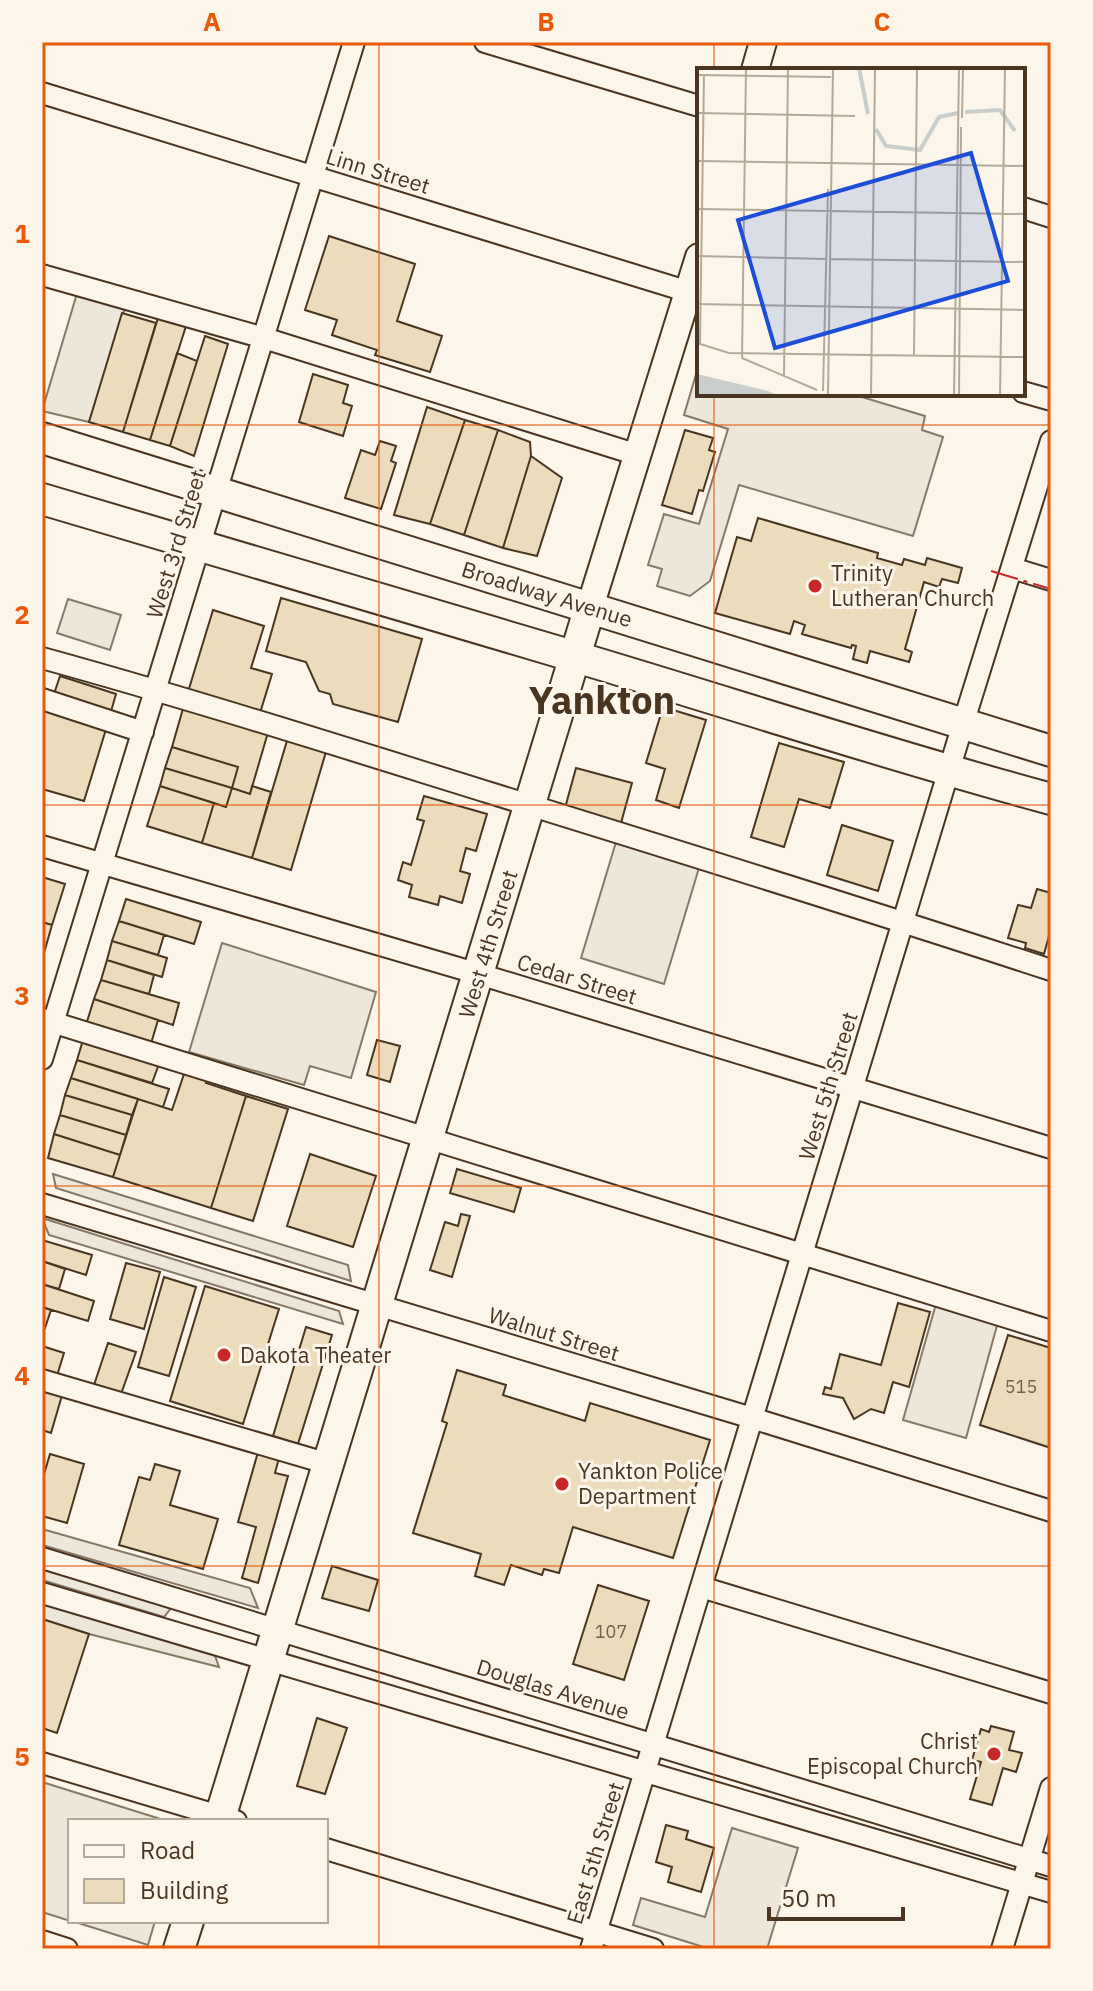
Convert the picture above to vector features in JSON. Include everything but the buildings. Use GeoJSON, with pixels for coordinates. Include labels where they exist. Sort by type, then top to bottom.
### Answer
{"type":"FeatureCollection","features":[{"type":"Feature","properties":{"kind":"highway","name":"Broadway Avenue"},"geometry":{"type":"LineString","coordinates":[[42,438],[1051,751]]}},
{"type":"Feature","properties":{"kind":"highway"},"geometry":{"type":"LineString","coordinates":[[42,499],[1051,799]]}},
{"type":"Feature","properties":{"kind":"highway","name":"West 4th Street"},"geometry":{"type":"LineString","coordinates":[[225,1819],[278,1630],[590,607]]}},
{"type":"Feature","properties":{"kind":"highway"},"geometry":{"type":"LineString","coordinates":[[179,1949],[187,1923]]}},
{"type":"Feature","properties":{"kind":"main road"},"geometry":{"type":"LineString","coordinates":[[756,68],[763,42]]}},
{"type":"Feature","properties":{"kind":"main road","name":"West 4th Street"},"geometry":{"type":"LineString","coordinates":[[590,607],[694,293],[697,271]]}},
{"type":"Feature","properties":{"kind":"street","name":"West 3rd Street"},"geometry":{"type":"LineString","coordinates":[[42,1059],[48,1020],[143,732],[354,42]]}},
{"type":"Feature","properties":{"kind":"street"},"geometry":{"type":"LineString","coordinates":[[485,42],[697,105]]}},
{"type":"Feature","properties":{"kind":"street","name":"Linn Street"},"geometry":{"type":"LineString","coordinates":[[42,93],[694,293]]}},
{"type":"Feature","properties":{"kind":"street"},"geometry":{"type":"LineString","coordinates":[[1025,209],[1051,217]]}},
{"type":"Feature","properties":{"kind":"street"},"geometry":{"type":"LineString","coordinates":[[42,275],[264,338],[638,455]]}},
{"type":"Feature","properties":{"kind":"street"},"geometry":{"type":"LineString","coordinates":[[1025,393],[1051,400]]}},
{"type":"Feature","properties":{"kind":"street","name":"West 5th Street"},"geometry":{"type":"LineString","coordinates":[[653,1745],[1051,441]]}},
{"type":"Feature","properties":{"kind":"street"},"geometry":{"type":"LineString","coordinates":[[1012,568],[1051,580]]}},
{"type":"Feature","properties":{"kind":"street"},"geometry":{"type":"LineString","coordinates":[[42,658],[530,805],[1051,970]]}},
{"type":"Feature","properties":{"kind":"street"},"geometry":{"type":"LineString","coordinates":[[42,699],[143,732]]}},
{"type":"Feature","properties":{"kind":"street","name":"Cedar Street"},"geometry":{"type":"LineString","coordinates":[[42,846],[479,974],[1051,1148]]}},
{"type":"Feature","properties":{"kind":"street"},"geometry":{"type":"LineString","coordinates":[[48,1020],[1051,1331]]}},
{"type":"Feature","properties":{"kind":"street","name":"Walnut Street"},"geometry":{"type":"LineString","coordinates":[[42,1204],[1051,1511]]}},
{"type":"Feature","properties":{"kind":"street"},"geometry":{"type":"LineString","coordinates":[[42,1380],[329,1464]]}},
{"type":"Feature","properties":{"kind":"street","name":"Douglas Avenue"},"geometry":{"type":"LineString","coordinates":[[42,1558],[1051,1866]]}},
{"type":"Feature","properties":{"kind":"street"},"geometry":{"type":"LineString","coordinates":[[701,1587],[1051,1693]]}},
{"type":"Feature","properties":{"kind":"street"},"geometry":{"type":"LineString","coordinates":[[42,1593],[1051,1892]]}},
{"type":"Feature","properties":{"kind":"street","name":"East 5th Street"},"geometry":{"type":"LineString","coordinates":[[593,1940],[653,1745]]}},
{"type":"Feature","properties":{"kind":"street"},"geometry":{"type":"LineString","coordinates":[[42,1763],[225,1819]]}},
{"type":"Feature","properties":{"kind":"street"},"geometry":{"type":"LineString","coordinates":[[1002,1949],[1051,1788]]}},
{"type":"Feature","properties":{"kind":"street"},"geometry":{"type":"LineString","coordinates":[[328,1850],[593,1940],[653,1949]]}},
{"type":"Feature","properties":{"kind":"street"},"geometry":{"type":"LineString","coordinates":[[42,1941],[67,1949]]}},
{"type":"Feature","properties":{"kind":"shaded area"},"geometry":{"type":"Polygon","coordinates":[[[78,290],[126,305],[89,422],[42,411],[78,290]]]}},
{"type":"Feature","properties":{"kind":"shaded area"},"geometry":{"type":"Polygon","coordinates":[[[697,371],[697,396],[859,396],[925,416],[922,430],[943,437],[913,536],[739,485],[710,581],[690,596],[657,586],[662,569],[648,565],[664,514],[699,524],[728,429],[684,415],[697,371]]]}},
{"type":"Feature","properties":{"kind":"shaded area"},"geometry":{"type":"Polygon","coordinates":[[[68,599],[121,615],[110,650],[57,633],[68,599]]]}},
{"type":"Feature","properties":{"kind":"shaded area"},"geometry":{"type":"Polygon","coordinates":[[[616,842],[699,868],[664,984],[581,958],[616,842]]]}},
{"type":"Feature","properties":{"kind":"shaded area"},"geometry":{"type":"Polygon","coordinates":[[[222,943],[376,992],[351,1078],[310,1066],[304,1085],[189,1052],[222,943]]]}},
{"type":"Feature","properties":{"kind":"shaded area"},"geometry":{"type":"Polygon","coordinates":[[[53,1174],[348,1265],[351,1281],[56,1188],[53,1174]]]}},
{"type":"Feature","properties":{"kind":"shaded area"},"geometry":{"type":"Polygon","coordinates":[[[42,1218],[339,1311],[343,1324],[49,1235],[42,1218]]]}},
{"type":"Feature","properties":{"kind":"shaded area"},"geometry":{"type":"Polygon","coordinates":[[[936,1304],[998,1322],[966,1438],[903,1420],[936,1304]]]}},
{"type":"Feature","properties":{"kind":"shaded area"},"geometry":{"type":"Polygon","coordinates":[[[42,1529],[250,1588],[258,1608],[42,1545],[42,1529]]]}},
{"type":"Feature","properties":{"kind":"shaded area"},"geometry":{"type":"Polygon","coordinates":[[[42,1564],[175,1603],[164,1617],[42,1580],[42,1564]]]}},
{"type":"Feature","properties":{"kind":"shaded area"},"geometry":{"type":"Polygon","coordinates":[[[42,1601],[214,1653],[219,1667],[42,1619],[42,1601]]]}},
{"type":"Feature","properties":{"kind":"shaded area"},"geometry":{"type":"Polygon","coordinates":[[[42,1782],[161,1819],[68,1819],[68,1920],[42,1912],[42,1782]]]}},
{"type":"Feature","properties":{"kind":"shaded area"},"geometry":{"type":"Polygon","coordinates":[[[732,1828],[798,1848],[767,1949],[710,1949],[633,1925],[641,1898],[705,1917],[732,1828]]]}},
{"type":"Feature","properties":{"kind":"shaded area"},"geometry":{"type":"Polygon","coordinates":[[[78,1923],[154,1923],[148,1945],[78,1923]]]}},
{"type":"Feature","properties":{"kind":"power"},"geometry":{"type":"LineString","coordinates":[[991,571],[1051,589]]}},
{"type":"Feature","properties":{"kind":"place","name":"Trinity Lutheran Church"},"geometry":{"type":"Point","coordinates":[815,586]}},
{"type":"Feature","properties":{"kind":"place","name":"Dakota Theater"},"geometry":{"type":"Point","coordinates":[224,1355]}},
{"type":"Feature","properties":{"kind":"place","name":"Yankton Police Department"},"geometry":{"type":"Point","coordinates":[562,1484]}},
{"type":"Feature","properties":{"kind":"place","name":"Christ Episcopal Church"},"geometry":{"type":"Point","coordinates":[994,1754]}},
{"type":"Feature","properties":{"kind":"district","name":"Yankton"},"geometry":{"type":"Point","coordinates":[602,701]}}]}
